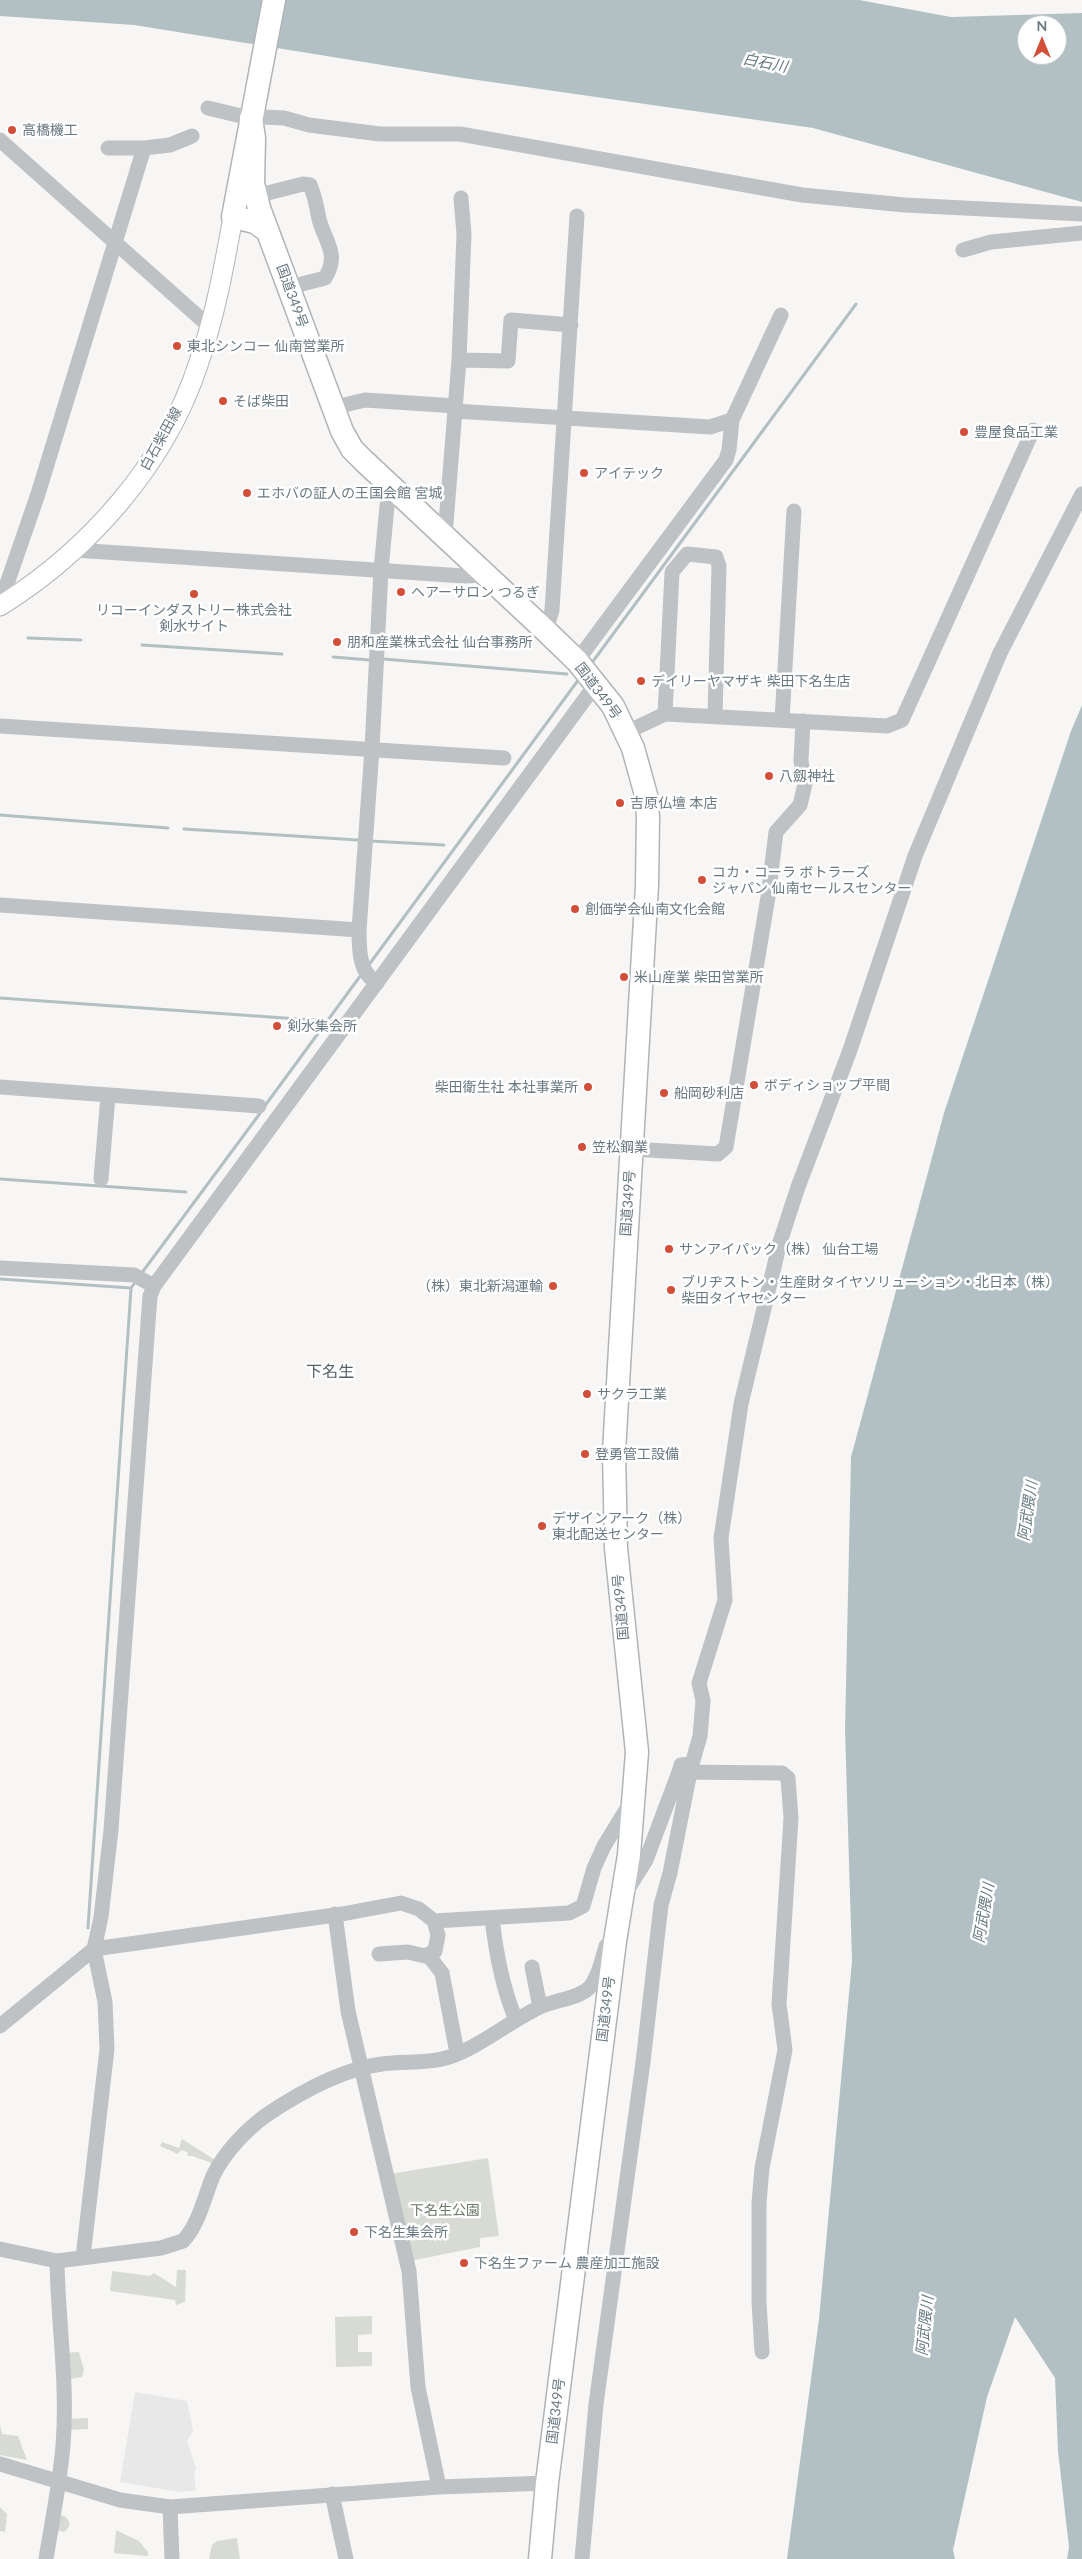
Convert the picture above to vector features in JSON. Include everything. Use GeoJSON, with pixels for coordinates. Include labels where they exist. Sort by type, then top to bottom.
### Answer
{"type":"FeatureCollection","features":[{"type":"Feature","properties":{"kind":"highway"},"geometry":{"type":"LineString","coordinates":[[266,230],[255,222],[232,217],[274,0]]}},
{"type":"Feature","properties":{"kind":"highway","name":"国道349号"},"geometry":{"type":"LineString","coordinates":[[253,107],[252,171],[256,196],[266,230],[288,284],[332,408],[352,448],[389,485],[546,630],[586,672],[613,706],[627,732],[639,763],[648,816],[632,1149],[617,1371],[614,1474],[619,1592],[636,1732],[634,1800],[629,1855],[615,1941],[547,2484],[540,2559]]}},
{"type":"Feature","properties":{"kind":"main road","name":"白石柴田線"},"geometry":{"type":"LineString","coordinates":[[0,605],[22,592],[76,550],[141,475],[159,447],[190,387],[210,327],[220,288],[232,217]]}},
{"type":"Feature","properties":{"kind":"street"},"geometry":{"type":"LineString","coordinates":[[208,108],[253,107],[309,125],[380,134],[462,134],[802,195],[896,204],[1082,214]]}},
{"type":"Feature","properties":{"kind":"street"},"geometry":{"type":"LineString","coordinates":[[108,148],[144,148],[170,145],[192,136]]}},
{"type":"Feature","properties":{"kind":"street"},"geometry":{"type":"LineString","coordinates":[[0,140],[114,244],[210,327]]}},
{"type":"Feature","properties":{"kind":"street"},"geometry":{"type":"LineString","coordinates":[[0,605],[38,494],[144,148]]}},
{"type":"Feature","properties":{"kind":"street"},"geometry":{"type":"LineString","coordinates":[[256,196],[303,184],[310,185],[318,203],[320,221],[328,237],[333,262],[325,278],[298,285],[288,284]]}},
{"type":"Feature","properties":{"kind":"street"},"geometry":{"type":"LineString","coordinates":[[445,536],[459,360],[464,234],[461,198]]}},
{"type":"Feature","properties":{"kind":"street"},"geometry":{"type":"LineString","coordinates":[[546,630],[552,610],[577,216]]}},
{"type":"Feature","properties":{"kind":"street"},"geometry":{"type":"LineString","coordinates":[[963,250],[991,242],[1082,233]]}},
{"type":"Feature","properties":{"kind":"street"},"geometry":{"type":"LineString","coordinates":[[83,2257],[107,2049],[105,2002],[94,1949],[101,1917],[111,1830],[151,1285],[502,809],[586,672],[726,460],[732,420],[781,315]]}},
{"type":"Feature","properties":{"kind":"street"},"geometry":{"type":"LineString","coordinates":[[459,360],[508,361],[511,320],[571,325]]}},
{"type":"Feature","properties":{"kind":"street"},"geometry":{"type":"LineString","coordinates":[[332,408],[366,400],[564,419],[710,427],[732,420]]}},
{"type":"Feature","properties":{"kind":"street"},"geometry":{"type":"LineString","coordinates":[[627,732],[665,714],[886,726],[902,720],[906,716],[1033,430]]}},
{"type":"Feature","properties":{"kind":"street"},"geometry":{"type":"LineString","coordinates":[[375,982],[359,958],[359,930],[372,749],[380,570],[389,485]]}},
{"type":"Feature","properties":{"kind":"street"},"geometry":{"type":"LineString","coordinates":[[582,2559],[596,2404],[643,2062],[661,1905],[670,1873],[684,1772],[681,1766],[692,1764],[700,1736],[703,1701],[699,1683],[725,1600],[721,1538],[741,1404],[783,1232],[850,1050],[915,856],[1000,653],[1082,494]]}},
{"type":"Feature","properties":{"kind":"street"},"geometry":{"type":"LineString","coordinates":[[782,720],[794,512]]}},
{"type":"Feature","properties":{"kind":"street"},"geometry":{"type":"LineString","coordinates":[[76,550],[464,576],[486,574]]}},
{"type":"Feature","properties":{"kind":"street"},"geometry":{"type":"LineString","coordinates":[[665,714],[672,572],[687,554],[716,556],[719,566],[715,716]]}},
{"type":"Feature","properties":{"kind":"street"},"geometry":{"type":"LineString","coordinates":[[632,1149],[718,1154],[726,1147],[768,897],[776,832],[800,805],[805,784],[801,761],[803,721]]}},
{"type":"Feature","properties":{"kind":"street"},"geometry":{"type":"LineString","coordinates":[[0,726],[504,758]]}},
{"type":"Feature","properties":{"kind":"street"},"geometry":{"type":"LineString","coordinates":[[0,905],[359,930]]}},
{"type":"Feature","properties":{"kind":"street"},"geometry":{"type":"LineString","coordinates":[[0,1087],[259,1106]]}},
{"type":"Feature","properties":{"kind":"street"},"geometry":{"type":"LineString","coordinates":[[101,1179],[108,1096]]}},
{"type":"Feature","properties":{"kind":"street"},"geometry":{"type":"LineString","coordinates":[[0,1268],[134,1275],[151,1285]]}},
{"type":"Feature","properties":{"kind":"street"},"geometry":{"type":"LineString","coordinates":[[622,1895],[640,1873],[684,1772]]}},
{"type":"Feature","properties":{"kind":"street"},"geometry":{"type":"LineString","coordinates":[[684,1772],[782,1773],[790,1781],[791,1818],[779,2004],[785,2050],[762,2168],[759,2203],[759,2302],[762,2352]]}},
{"type":"Feature","properties":{"kind":"street"},"geometry":{"type":"LineString","coordinates":[[434,1921],[569,1913],[583,1906],[594,1868],[604,1846],[627,1806],[634,1800]]}},
{"type":"Feature","properties":{"kind":"street"},"geometry":{"type":"LineString","coordinates":[[0,2026],[94,1949],[401,1903],[420,1909],[434,1921],[438,1935],[436,1951],[426,1956],[408,1952],[379,1954]]}},
{"type":"Feature","properties":{"kind":"street"},"geometry":{"type":"LineString","coordinates":[[335,1914],[348,2011],[409,2271],[418,2388],[439,2487]]}},
{"type":"Feature","properties":{"kind":"street"},"geometry":{"type":"LineString","coordinates":[[492,1918],[497,1960],[504,1992],[516,2020]]}},
{"type":"Feature","properties":{"kind":"street"},"geometry":{"type":"LineString","coordinates":[[0,2249],[56,2261],[161,2248],[184,2242],[195,2222],[214,2175],[228,2153],[264,2117],[290,2101],[332,2080],[362,2068],[383,2064],[427,2062],[457,2053],[540,2007],[590,1987],[594,1981],[606,1946],[615,1941]]}},
{"type":"Feature","properties":{"kind":"street"},"geometry":{"type":"LineString","coordinates":[[428,1955],[442,1973],[457,2053]]}},
{"type":"Feature","properties":{"kind":"street"},"geometry":{"type":"LineString","coordinates":[[532,1967],[540,2007]]}},
{"type":"Feature","properties":{"kind":"street"},"geometry":{"type":"LineString","coordinates":[[46,2559],[63,2445],[63,2353],[58,2308],[56,2261]]}},
{"type":"Feature","properties":{"kind":"street"},"geometry":{"type":"LineString","coordinates":[[0,2464],[120,2500],[170,2507],[439,2487],[547,2484]]}},
{"type":"Feature","properties":{"kind":"street"},"geometry":{"type":"LineString","coordinates":[[332,2494],[346,2559]]}},
{"type":"Feature","properties":{"kind":"street"},"geometry":{"type":"LineString","coordinates":[[170,2507],[172,2559]]}},
{"type":"Feature","properties":{"kind":"shaded area"},"geometry":{"type":"Polygon","coordinates":[[[135,2392],[187,2401],[193,2431],[187,2441],[196,2468],[194,2473],[196,2490],[180,2492],[120,2482],[135,2392]]]}},
{"type":"Feature","properties":{"kind":"green space"},"geometry":{"type":"Polygon","coordinates":[[[182,2139],[215,2160],[215,2164],[188,2156],[187,2152],[181,2150],[178,2154],[160,2146],[162,2142],[179,2148],[182,2139]]]}},
{"type":"Feature","properties":{"kind":"green space","name":"下名生公園"},"geometry":{"type":"Polygon","coordinates":[[[488,2158],[499,2236],[480,2238],[480,2247],[410,2261],[390,2174],[488,2158]]]}},
{"type":"Feature","properties":{"kind":"green space"},"geometry":{"type":"Polygon","coordinates":[[[177,2270],[186,2270],[185,2302],[176,2305],[175,2300],[110,2291],[112,2271],[150,2276],[154,2273],[176,2287],[177,2270]]]}},
{"type":"Feature","properties":{"kind":"green space"},"geometry":{"type":"Polygon","coordinates":[[[372,2316],[372,2334],[358,2335],[358,2352],[372,2352],[372,2366],[336,2367],[335,2317],[372,2316]]]}},
{"type":"Feature","properties":{"kind":"green space"},"geometry":{"type":"Polygon","coordinates":[[[79,2352],[84,2370],[82,2377],[64,2380],[63,2353],[79,2352]]]}},
{"type":"Feature","properties":{"kind":"green space"},"geometry":{"type":"Polygon","coordinates":[[[88,2418],[88,2429],[66,2430],[66,2419],[88,2418]]]}},
{"type":"Feature","properties":{"kind":"green space"},"geometry":{"type":"Polygon","coordinates":[[[0,2425],[2,2434],[18,2436],[27,2460],[0,2455],[0,2425]]]}},
{"type":"Feature","properties":{"kind":"green space"},"geometry":{"type":"Polygon","coordinates":[[[0,2507],[7,2514],[5,2532],[0,2531],[0,2507]]]}},
{"type":"Feature","properties":{"kind":"green space"},"geometry":{"type":"Polygon","coordinates":[[[60,2515],[65,2516],[70,2523],[64,2532],[56,2530],[60,2515]]]}},
{"type":"Feature","properties":{"kind":"green space"},"geometry":{"type":"Polygon","coordinates":[[[116,2530],[139,2541],[148,2552],[148,2556],[114,2553],[116,2530]]]}},
{"type":"Feature","properties":{"kind":"green space"},"geometry":{"type":"Polygon","coordinates":[[[237,2538],[240,2559],[209,2559],[212,2545],[217,2541],[237,2538]]]}},
{"type":"Feature","properties":{"kind":"water","name":"白石川"},"geometry":{"type":"Polygon","coordinates":[[[0,0],[859,0],[951,17],[1082,13],[1082,202],[813,128],[463,78],[134,25],[0,16],[0,0]]]}},
{"type":"Feature","properties":{"kind":"water","name":"阿武隈川"},"geometry":{"type":"Polygon","coordinates":[[[1082,705],[1082,2559],[1067,2559],[1069,2547],[1058,2451],[1055,2378],[1015,2317],[987,2397],[953,2550],[955,2559],[787,2559],[819,2319],[852,1961],[845,1730],[851,1457],[944,1113],[1071,731],[1082,705]]]}},
{"type":"Feature","properties":{"kind":"waterway"},"geometry":{"type":"LineString","coordinates":[[591,664],[856,304]]}},
{"type":"Feature","properties":{"kind":"waterway"},"geometry":{"type":"LineString","coordinates":[[28,638],[81,640]]}},
{"type":"Feature","properties":{"kind":"waterway"},"geometry":{"type":"LineString","coordinates":[[142,645],[282,654]]}},
{"type":"Feature","properties":{"kind":"waterway"},"geometry":{"type":"LineString","coordinates":[[333,657],[370,660]]}},
{"type":"Feature","properties":{"kind":"waterway"},"geometry":{"type":"LineString","coordinates":[[383,659],[567,674]]}},
{"type":"Feature","properties":{"kind":"waterway"},"geometry":{"type":"LineString","coordinates":[[368,966],[579,679]]}},
{"type":"Feature","properties":{"kind":"waterway"},"geometry":{"type":"LineString","coordinates":[[0,815],[168,828]]}},
{"type":"Feature","properties":{"kind":"waterway"},"geometry":{"type":"LineString","coordinates":[[184,829],[358,840]]}},
{"type":"Feature","properties":{"kind":"waterway"},"geometry":{"type":"LineString","coordinates":[[370,841],[444,845]]}},
{"type":"Feature","properties":{"kind":"waterway"},"geometry":{"type":"LineString","coordinates":[[264,1107],[361,975]]}},
{"type":"Feature","properties":{"kind":"waterway"},"geometry":{"type":"LineString","coordinates":[[0,998],[327,1021]]}},
{"type":"Feature","properties":{"kind":"waterway"},"geometry":{"type":"LineString","coordinates":[[141,1274],[261,1112]]}},
{"type":"Feature","properties":{"kind":"waterway"},"geometry":{"type":"LineString","coordinates":[[0,1179],[186,1192]]}},
{"type":"Feature","properties":{"kind":"waterway"},"geometry":{"type":"LineString","coordinates":[[0,1279],[131,1288]]}},
{"type":"Feature","properties":{"kind":"waterway"},"geometry":{"type":"LineString","coordinates":[[88,1928],[131,1288],[136,1281]]}},
{"type":"Feature","properties":{"kind":"place","name":"高橋機工"},"geometry":{"type":"Point","coordinates":[12,130]}},
{"type":"Feature","properties":{"kind":"place","name":"東北シンコー 仙南営業所"},"geometry":{"type":"Point","coordinates":[177,346]}},
{"type":"Feature","properties":{"kind":"place","name":"そば柴田"},"geometry":{"type":"Point","coordinates":[223,401]}},
{"type":"Feature","properties":{"kind":"place","name":"豊屋食品工業"},"geometry":{"type":"Point","coordinates":[964,432]}},
{"type":"Feature","properties":{"kind":"place","name":"アイテック"},"geometry":{"type":"Point","coordinates":[584,473]}},
{"type":"Feature","properties":{"kind":"place","name":"エホバの証人の王国会館 宮城"},"geometry":{"type":"Point","coordinates":[247,493]}},
{"type":"Feature","properties":{"kind":"place","name":"ヘアーサロン つるぎ"},"geometry":{"type":"Point","coordinates":[401,592]}},
{"type":"Feature","properties":{"kind":"place","name":"リコーインダストリー株式会社 剣水サイト"},"geometry":{"type":"Point","coordinates":[194,594]}},
{"type":"Feature","properties":{"kind":"place","name":"朋和産業株式会社 仙台事務所"},"geometry":{"type":"Point","coordinates":[337,642]}},
{"type":"Feature","properties":{"kind":"place","name":"デイリーヤマザキ 柴田下名生店"},"geometry":{"type":"Point","coordinates":[641,681]}},
{"type":"Feature","properties":{"kind":"place","name":"八劔神社"},"geometry":{"type":"Point","coordinates":[769,776]}},
{"type":"Feature","properties":{"kind":"place","name":"吉原仏壇 本店"},"geometry":{"type":"Point","coordinates":[620,803]}},
{"type":"Feature","properties":{"kind":"place","name":"コカ・コーラ ボトラーズ ジャパン 仙南セールスセンター"},"geometry":{"type":"Point","coordinates":[702,880]}},
{"type":"Feature","properties":{"kind":"place","name":"創価学会仙南文化会館"},"geometry":{"type":"Point","coordinates":[575,909]}},
{"type":"Feature","properties":{"kind":"place","name":"米山産業 柴田営業所"},"geometry":{"type":"Point","coordinates":[624,977]}},
{"type":"Feature","properties":{"kind":"place","name":"剣水集会所"},"geometry":{"type":"Point","coordinates":[277,1026]}},
{"type":"Feature","properties":{"kind":"place","name":"ボディショップ平間"},"geometry":{"type":"Point","coordinates":[754,1085]}},
{"type":"Feature","properties":{"kind":"place","name":"柴田衛生社 本社事業所"},"geometry":{"type":"Point","coordinates":[588,1087]}},
{"type":"Feature","properties":{"kind":"place","name":"船岡砂利店"},"geometry":{"type":"Point","coordinates":[664,1093]}},
{"type":"Feature","properties":{"kind":"place","name":"笠松鋼業"},"geometry":{"type":"Point","coordinates":[582,1147]}},
{"type":"Feature","properties":{"kind":"place","name":"サンアイパック（株） 仙台工場"},"geometry":{"type":"Point","coordinates":[669,1249]}},
{"type":"Feature","properties":{"kind":"place","name":"（株）東北新潟運輸"},"geometry":{"type":"Point","coordinates":[553,1286]}},
{"type":"Feature","properties":{"kind":"place","name":"ブリヂストン・生産財タイヤソリューション・北日本（株） 柴田タイヤセンター"},"geometry":{"type":"Point","coordinates":[671,1290]}},
{"type":"Feature","properties":{"kind":"place","name":"サクラ工業"},"geometry":{"type":"Point","coordinates":[587,1394]}},
{"type":"Feature","properties":{"kind":"place","name":"登勇管工設備"},"geometry":{"type":"Point","coordinates":[585,1454]}},
{"type":"Feature","properties":{"kind":"place","name":"デザインアーク（株） 東北配送センター"},"geometry":{"type":"Point","coordinates":[542,1526]}},
{"type":"Feature","properties":{"kind":"place","name":"下名生集会所"},"geometry":{"type":"Point","coordinates":[354,2232]}},
{"type":"Feature","properties":{"kind":"place","name":"下名生ファーム 農産加工施設"},"geometry":{"type":"Point","coordinates":[464,2263]}},
{"type":"Feature","properties":{"kind":"district","name":"下名生"},"geometry":{"type":"Point","coordinates":[330,1372]}}]}
